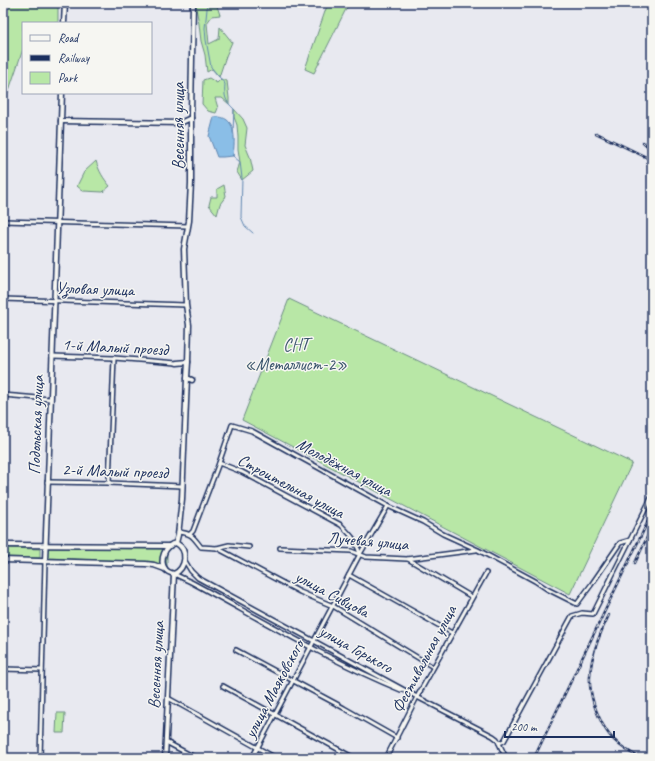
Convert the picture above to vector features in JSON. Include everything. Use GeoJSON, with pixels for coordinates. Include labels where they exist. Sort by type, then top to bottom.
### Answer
{"type":"FeatureCollection","features":[{"type":"Feature","properties":{"kind":"street"},"geometry":{"type":"LineString","coordinates":[[64,22],[65,3]]}},
{"type":"Feature","properties":{"kind":"street","name":"Весенняя улица"},"geometry":{"type":"LineString","coordinates":[[176,543],[182,486],[188,362],[189,325],[186,305],[184,249],[188,226],[191,183],[194,3]]}},
{"type":"Feature","properties":{"kind":"street","name":"Подольская улица"},"geometry":{"type":"LineString","coordinates":[[40,758],[44,561],[62,94]]}},
{"type":"Feature","properties":{"kind":"street"},"geometry":{"type":"LineString","coordinates":[[61,121],[180,123],[191,118]]}},
{"type":"Feature","properties":{"kind":"street"},"geometry":{"type":"LineString","coordinates":[[3,221],[188,226]]}},
{"type":"Feature","properties":{"kind":"street","name":"Узловая улица"},"geometry":{"type":"LineString","coordinates":[[3,299],[186,305]]}},
{"type":"Feature","properties":{"kind":"street","name":"1-й Малый проезд"},"geometry":{"type":"LineString","coordinates":[[52,356],[114,358],[177,363]]}},
{"type":"Feature","properties":{"kind":"street"},"geometry":{"type":"LineString","coordinates":[[109,483],[114,358]]}},
{"type":"Feature","properties":{"kind":"street"},"geometry":{"type":"LineString","coordinates":[[177,363],[188,362]]}},
{"type":"Feature","properties":{"kind":"street"},"geometry":{"type":"LineString","coordinates":[[187,378],[192,380]]}},
{"type":"Feature","properties":{"kind":"street"},"geometry":{"type":"LineString","coordinates":[[3,395],[50,399]]}},
{"type":"Feature","properties":{"kind":"street","name":"Молодёжная улица"},"geometry":{"type":"LineString","coordinates":[[219,463],[232,425],[252,431],[388,506],[536,580],[547,590],[577,604],[620,543],[630,540]]}},
{"type":"Feature","properties":{"kind":"street"},"geometry":{"type":"LineString","coordinates":[[190,534],[193,531],[219,463]]}},
{"type":"Feature","properties":{"kind":"street","name":"Строительная улица"},"geometry":{"type":"LineString","coordinates":[[219,463],[242,472],[341,525],[352,536],[357,544],[360,554]]}},
{"type":"Feature","properties":{"kind":"street","name":"2-й Малый проезд"},"geometry":{"type":"LineString","coordinates":[[47,482],[182,486]]}},
{"type":"Feature","properties":{"kind":"street"},"geometry":{"type":"LineString","coordinates":[[499,743],[504,741],[572,616],[582,613],[593,614],[652,496]]}},
{"type":"Feature","properties":{"kind":"street","name":"улица Маяковского"},"geometry":{"type":"LineString","coordinates":[[252,758],[360,554],[388,506]]}},
{"type":"Feature","properties":{"kind":"street"},"geometry":{"type":"LineString","coordinates":[[178,532],[186,532],[190,534],[201,547],[217,548],[229,544],[249,547]]}},
{"type":"Feature","properties":{"kind":"street"},"geometry":{"type":"LineString","coordinates":[[3,545],[168,546],[176,543],[180,545],[183,551],[184,561],[181,569],[174,574],[154,565],[146,564],[3,560]]}},
{"type":"Feature","properties":{"kind":"street"},"geometry":{"type":"LineString","coordinates":[[165,569],[163,557],[164,551],[168,546]]}},
{"type":"Feature","properties":{"kind":"street","name":"улица Сивцова"},"geometry":{"type":"LineString","coordinates":[[217,548],[300,592],[332,606],[433,667]]}},
{"type":"Feature","properties":{"kind":"street","name":"Лучевая улица"},"geometry":{"type":"LineString","coordinates":[[280,548],[352,551],[366,557],[407,559],[478,550]]}},
{"type":"Feature","properties":{"kind":"street"},"geometry":{"type":"LineString","coordinates":[[407,559],[472,597]]}},
{"type":"Feature","properties":{"kind":"street","name":"улица Горького"},"geometry":{"type":"LineString","coordinates":[[184,561],[198,578],[417,697]]}},
{"type":"Feature","properties":{"kind":"street","name":"Фестивальная улица"},"geometry":{"type":"LineString","coordinates":[[386,758],[433,667],[486,573]]}},
{"type":"Feature","properties":{"kind":"street","name":"Весенняя улица"},"geometry":{"type":"LineString","coordinates":[[165,758],[174,574]]}},
{"type":"Feature","properties":{"kind":"street","name":"улица Горького"},"geometry":{"type":"LineString","coordinates":[[174,574],[370,677],[417,697]]}},
{"type":"Feature","properties":{"kind":"street"},"geometry":{"type":"LineString","coordinates":[[349,575],[452,633]]}},
{"type":"Feature","properties":{"kind":"street"},"geometry":{"type":"LineString","coordinates":[[236,650],[397,738]]}},
{"type":"Feature","properties":{"kind":"street"},"geometry":{"type":"LineString","coordinates":[[3,669],[42,670]]}},
{"type":"Feature","properties":{"kind":"street"},"geometry":{"type":"LineString","coordinates":[[223,686],[354,758]]}},
{"type":"Feature","properties":{"kind":"street"},"geometry":{"type":"LineString","coordinates":[[417,697],[493,736],[497,739],[506,758]]}},
{"type":"Feature","properties":{"kind":"street"},"geometry":{"type":"LineString","coordinates":[[168,698],[276,758]]}},
{"type":"Feature","properties":{"kind":"street"},"geometry":{"type":"LineString","coordinates":[[166,742],[196,758]]}},
{"type":"Feature","properties":{"kind":"green space"},"geometry":{"type":"Polygon","coordinates":[[[3,3],[55,3],[58,8],[58,22],[22,22],[22,52],[3,108],[3,3]]]}},
{"type":"Feature","properties":{"kind":"green space"},"geometry":{"type":"Polygon","coordinates":[[[197,3],[217,3],[220,15],[212,16],[207,23],[209,44],[219,39],[220,27],[232,42],[219,77],[212,69],[207,72],[196,8],[197,3]]]}},
{"type":"Feature","properties":{"kind":"green space"},"geometry":{"type":"Polygon","coordinates":[[[328,3],[349,3],[314,73],[305,69],[328,3]]]}},
{"type":"Feature","properties":{"kind":"green space"},"geometry":{"type":"Polygon","coordinates":[[[209,78],[217,83],[221,79],[227,81],[229,104],[222,98],[215,98],[218,108],[216,113],[208,111],[202,104],[203,80],[209,78]]]}},
{"type":"Feature","properties":{"kind":"green space"},"geometry":{"type":"Polygon","coordinates":[[[234,109],[243,119],[247,128],[245,145],[250,157],[253,171],[242,180],[237,172],[240,162],[234,109]]]}},
{"type":"Feature","properties":{"kind":"green space"},"geometry":{"type":"Polygon","coordinates":[[[96,161],[98,168],[110,186],[103,192],[83,191],[77,186],[84,172],[96,161]]]}},
{"type":"Feature","properties":{"kind":"green space"},"geometry":{"type":"Polygon","coordinates":[[[224,185],[226,196],[220,204],[217,215],[209,205],[211,197],[217,197],[217,189],[224,185]]]}},
{"type":"Feature","properties":{"kind":"green space","name":"СНТ «Металлист-2»"},"geometry":{"type":"Polygon","coordinates":[[[289,299],[632,463],[570,594],[242,420],[289,299]]]}},
{"type":"Feature","properties":{"kind":"green space"},"geometry":{"type":"Polygon","coordinates":[[[3,548],[40,549],[40,558],[3,557],[3,548]]]}},
{"type":"Feature","properties":{"kind":"green space"},"geometry":{"type":"Polygon","coordinates":[[[46,548],[167,549],[167,567],[153,562],[46,558],[46,548]]]}},
{"type":"Feature","properties":{"kind":"green space"},"geometry":{"type":"Polygon","coordinates":[[[57,713],[65,713],[64,733],[56,733],[57,713]]]}},
{"type":"Feature","properties":{"kind":"water"},"geometry":{"type":"Polygon","coordinates":[[[214,117],[222,117],[231,124],[234,136],[233,156],[217,157],[209,136],[214,117]]]}},
{"type":"Feature","properties":{"kind":"waterway"},"geometry":{"type":"LineString","coordinates":[[206,3],[207,9],[205,28],[211,67],[225,84],[226,98],[234,109],[233,133]]}},
{"type":"Feature","properties":{"kind":"waterway"},"geometry":{"type":"LineString","coordinates":[[233,154],[233,156],[240,162],[242,178],[241,217],[245,226],[253,233]]}},
{"type":"Feature","properties":{"kind":"railway"},"geometry":{"type":"LineString","coordinates":[[596,133],[652,160]]}},
{"type":"Feature","properties":{"kind":"railway"},"geometry":{"type":"LineString","coordinates":[[643,142],[652,150]]}},
{"type":"Feature","properties":{"kind":"railway"},"geometry":{"type":"LineString","coordinates":[[534,758],[652,513]]}},
{"type":"Feature","properties":{"kind":"railway"},"geometry":{"type":"LineString","coordinates":[[635,563],[652,527]]}},
{"type":"Feature","properties":{"kind":"railway"},"geometry":{"type":"LineString","coordinates":[[609,615],[599,637],[592,661],[590,673],[592,698],[599,717],[609,735],[622,747],[641,758]]}}]}
